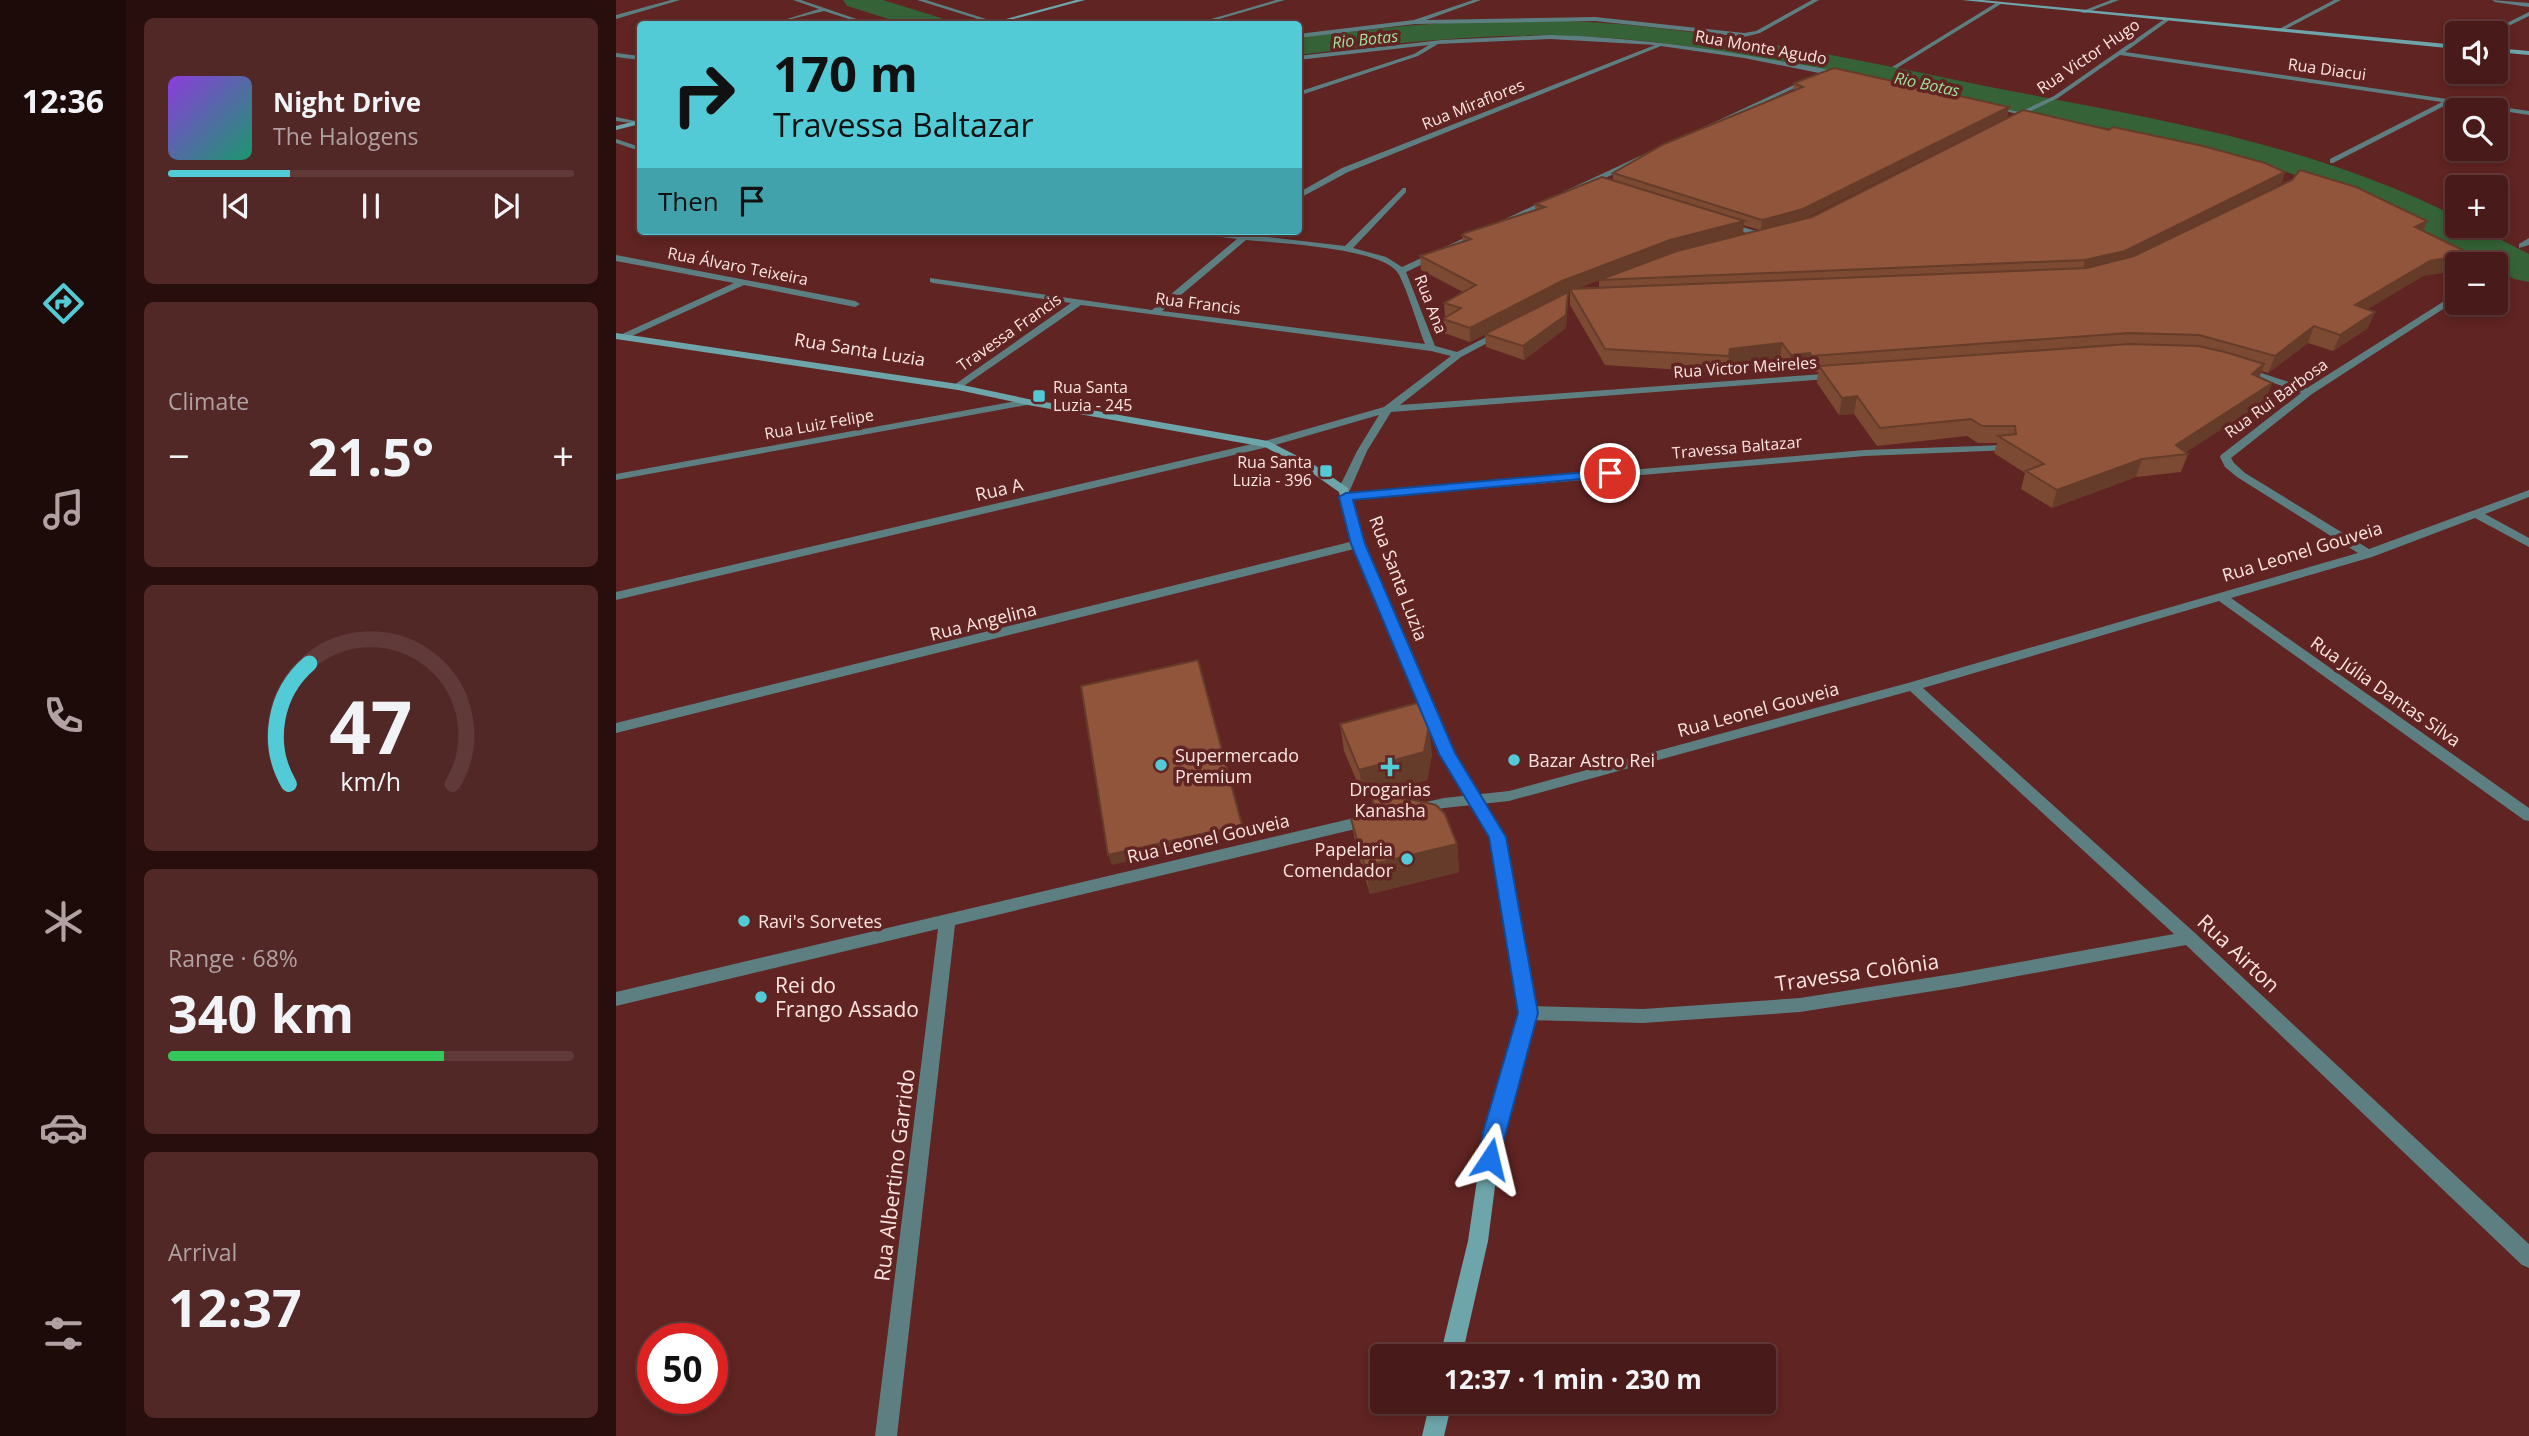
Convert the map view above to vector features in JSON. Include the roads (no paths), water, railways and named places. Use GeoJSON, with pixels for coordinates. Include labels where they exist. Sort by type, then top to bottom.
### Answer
{"type":"FeatureCollection","features":[{"type":"Feature","properties":{"kind":"main road"},"geometry":{"type":"LineString","coordinates":[[1004,21],[1082,0]]}},
{"type":"Feature","properties":{"kind":"main road"},"geometry":{"type":"LineString","coordinates":[[1965,0],[2445,46]]}},
{"type":"Feature","properties":{"kind":"main road"},"geometry":{"type":"LineString","coordinates":[[2508,51],[2529,53]]}},
{"type":"Feature","properties":{"kind":"main road"},"geometry":{"type":"LineString","coordinates":[[616,128],[637,123]]}},
{"type":"Feature","properties":{"kind":"main road","name":"Rua Santa Luzia"},"geometry":{"type":"LineString","coordinates":[[620,337],[958,387],[1268,444],[1309,466],[1345,493],[1358,544],[1447,754],[1498,837],[1528,1013],[1493,1132],[1478,1241],[1454,1344]]}},
{"type":"Feature","properties":{"kind":"main road"},"geometry":{"type":"LineString","coordinates":[[1433,1436],[1438,1414]]}},
{"type":"Feature","properties":{"kind":"street"},"geometry":{"type":"LineString","coordinates":[[616,18],[677,0]]}},
{"type":"Feature","properties":{"kind":"street"},"geometry":{"type":"LineString","coordinates":[[796,0],[859,21]]}},
{"type":"Feature","properties":{"kind":"street"},"geometry":{"type":"LineString","coordinates":[[920,0],[984,21]]}},
{"type":"Feature","properties":{"kind":"street"},"geometry":{"type":"LineString","coordinates":[[1208,21],[1282,0]]}},
{"type":"Feature","properties":{"kind":"street"},"geometry":{"type":"LineString","coordinates":[[1415,22],[1478,0]]}},
{"type":"Feature","properties":{"kind":"street"},"geometry":{"type":"LineString","coordinates":[[1302,36],[1415,22],[1595,19],[1748,35],[1816,0]]}},
{"type":"Feature","properties":{"kind":"street"},"geometry":{"type":"LineString","coordinates":[[2083,12],[2116,0]]}},
{"type":"Feature","properties":{"kind":"street"},"geometry":{"type":"LineString","coordinates":[[2280,30],[2338,0]]}},
{"type":"Feature","properties":{"kind":"street"},"geometry":{"type":"LineString","coordinates":[[2495,0],[2529,5]]}},
{"type":"Feature","properties":{"kind":"street"},"geometry":{"type":"LineString","coordinates":[[1895,67],[1998,4]]}},
{"type":"Feature","properties":{"kind":"street"},"geometry":{"type":"LineString","coordinates":[[784,21],[823,9]]}},
{"type":"Feature","properties":{"kind":"street"},"geometry":{"type":"LineString","coordinates":[[2508,24],[2529,14]]}},
{"type":"Feature","properties":{"kind":"street","name":"Rua Victor Hugo"},"geometry":{"type":"LineString","coordinates":[[2010,120],[2045,103],[2166,20]]}},
{"type":"Feature","properties":{"kind":"street","name":"Rua Monte Agudo"},"geometry":{"type":"LineString","coordinates":[[1302,58],[1436,42],[1584,38],[1728,53],[1851,78]]}},
{"type":"Feature","properties":{"kind":"street"},"geometry":{"type":"LineString","coordinates":[[1302,93],[1416,55],[1436,42]]}},
{"type":"Feature","properties":{"kind":"street","name":"Rua Miraflores"},"geometry":{"type":"LineString","coordinates":[[1302,195],[1345,170],[1661,44]]}},
{"type":"Feature","properties":{"kind":"street","name":"Rua Diacui"},"geometry":{"type":"LineString","coordinates":[[2121,52],[2445,100]]}},
{"type":"Feature","properties":{"kind":"street"},"geometry":{"type":"LineString","coordinates":[[616,55],[637,58]]}},
{"type":"Feature","properties":{"kind":"street"},"geometry":{"type":"LineString","coordinates":[[1702,130],[1825,72]]}},
{"type":"Feature","properties":{"kind":"street"},"geometry":{"type":"LineString","coordinates":[[2333,161],[2445,104]]}},
{"type":"Feature","properties":{"kind":"street"},"geometry":{"type":"LineString","coordinates":[[1980,105],[2048,120]]}},
{"type":"Feature","properties":{"kind":"street","name":"Rua Diacui"},"geometry":{"type":"LineString","coordinates":[[2508,110],[2529,113]]}},
{"type":"Feature","properties":{"kind":"street"},"geometry":{"type":"LineString","coordinates":[[616,120],[637,123]]}},
{"type":"Feature","properties":{"kind":"street"},"geometry":{"type":"LineString","coordinates":[[616,141],[637,148]]}},
{"type":"Feature","properties":{"kind":"street"},"geometry":{"type":"LineString","coordinates":[[1226,235],[1347,249],[1379,256],[1401,271],[1664,146]]}},
{"type":"Feature","properties":{"kind":"street"},"geometry":{"type":"LineString","coordinates":[[1590,181],[1603,185]]}},
{"type":"Feature","properties":{"kind":"street"},"geometry":{"type":"LineString","coordinates":[[1347,249],[1404,190]]}},
{"type":"Feature","properties":{"kind":"street"},"geometry":{"type":"LineString","coordinates":[[1721,223],[1760,235]]}},
{"type":"Feature","properties":{"kind":"street"},"geometry":{"type":"LineString","coordinates":[[1737,241],[1773,233]]}},
{"type":"Feature","properties":{"kind":"street"},"geometry":{"type":"LineString","coordinates":[[1154,313],[1247,235]]}},
{"type":"Feature","properties":{"kind":"street","name":"Rua Álvaro Teixeira"},"geometry":{"type":"LineString","coordinates":[[616,258],[855,304]]}},
{"type":"Feature","properties":{"kind":"street","name":"Rua Ana"},"geometry":{"type":"LineString","coordinates":[[1401,271],[1431,348]]}},
{"type":"Feature","properties":{"kind":"street","name":"Rua Francis"},"geometry":{"type":"LineString","coordinates":[[933,280],[1078,303],[1431,348],[1458,355]]}},
{"type":"Feature","properties":{"kind":"street"},"geometry":{"type":"LineString","coordinates":[[620,337],[744,282]]}},
{"type":"Feature","properties":{"kind":"street","name":"Travessa Francis"},"geometry":{"type":"LineString","coordinates":[[958,387],[1078,303]]}},
{"type":"Feature","properties":{"kind":"street","name":"Rua Rui Barbosa"},"geometry":{"type":"LineString","coordinates":[[2368,554],[2241,475],[2229,465],[2225,457],[2308,392],[2445,304]]}},
{"type":"Feature","properties":{"kind":"street"},"geometry":{"type":"LineString","coordinates":[[1345,493],[1362,451],[1388,409],[1458,355],[1506,330]]}},
{"type":"Feature","properties":{"kind":"street"},"geometry":{"type":"LineString","coordinates":[[2235,368],[2308,392]]}},
{"type":"Feature","properties":{"kind":"street","name":"Rua Victor Meireles"},"geometry":{"type":"LineString","coordinates":[[1388,409],[1854,374]]}},
{"type":"Feature","properties":{"kind":"street","name":"Rua Luiz Felipe"},"geometry":{"type":"LineString","coordinates":[[616,477],[1028,402]]}},
{"type":"Feature","properties":{"kind":"street","name":"Rua A"},"geometry":{"type":"LineString","coordinates":[[616,596],[1268,444],[1388,409]]}},
{"type":"Feature","properties":{"kind":"street","name":"Travessa Baltazar"},"geometry":{"type":"LineString","coordinates":[[1345,493],[1865,453],[2006,448]]}},
{"type":"Feature","properties":{"kind":"street","name":"Rua Leonel Gouveia"},"geometry":{"type":"LineString","coordinates":[[616,999],[1444,803],[1509,796],[1913,686],[2368,554],[2529,493]]}},
{"type":"Feature","properties":{"kind":"street"},"geometry":{"type":"LineString","coordinates":[[2477,514],[2529,542]]}},
{"type":"Feature","properties":{"kind":"street","name":"Rua Angelina"},"geometry":{"type":"LineString","coordinates":[[616,728],[1358,544]]}},
{"type":"Feature","properties":{"kind":"street","name":"Rua Júlia Dantas Silva"},"geometry":{"type":"LineString","coordinates":[[2220,596],[2529,816]]}},
{"type":"Feature","properties":{"kind":"street","name":"Rua Airton"},"geometry":{"type":"LineString","coordinates":[[1913,686],[2189,938],[2529,1258]]}},
{"type":"Feature","properties":{"kind":"street","name":"Rua Albertino Garrido"},"geometry":{"type":"LineString","coordinates":[[886,1436],[947,920]]}},
{"type":"Feature","properties":{"kind":"street","name":"Travessa Colônia"},"geometry":{"type":"LineString","coordinates":[[1528,1013],[1643,1016],[1800,1005],[1959,980],[2189,938]]}},
{"type":"Feature","properties":{"kind":"waterway","name":"Rio Botas"},"geometry":{"type":"LineString","coordinates":[[856,0],[922,21]]}},
{"type":"Feature","properties":{"kind":"waterway","name":"Rio Botas"},"geometry":{"type":"LineString","coordinates":[[1302,46],[1454,30],[1532,27],[1657,34],[1796,56],[2247,149],[2334,176],[2384,197],[2529,270]]}},
{"type":"Feature","properties":{"kind":"place","name":"Rua Santa Luzia - 245"},"geometry":{"type":"Point","coordinates":[1039,396]}},
{"type":"Feature","properties":{"kind":"place","name":"Rua Santa Luzia - 396"},"geometry":{"type":"Point","coordinates":[1326,471]}},
{"type":"Feature","properties":{"kind":"place","name":"Bazar Astro Rei"},"geometry":{"type":"Point","coordinates":[1514,760]}},
{"type":"Feature","properties":{"kind":"place","name":"Supermercado Premium"},"geometry":{"type":"Point","coordinates":[1161,765]}},
{"type":"Feature","properties":{"kind":"place","name":"Drogarias Kanasha"},"geometry":{"type":"Point","coordinates":[1390,767]}},
{"type":"Feature","properties":{"kind":"place","name":"Papelaria Comendador"},"geometry":{"type":"Point","coordinates":[1407,859]}},
{"type":"Feature","properties":{"kind":"place","name":"Ravi's Sorvetes"},"geometry":{"type":"Point","coordinates":[744,921]}},
{"type":"Feature","properties":{"kind":"place","name":"Rei do Frango Assado"},"geometry":{"type":"Point","coordinates":[761,997]}}]}
